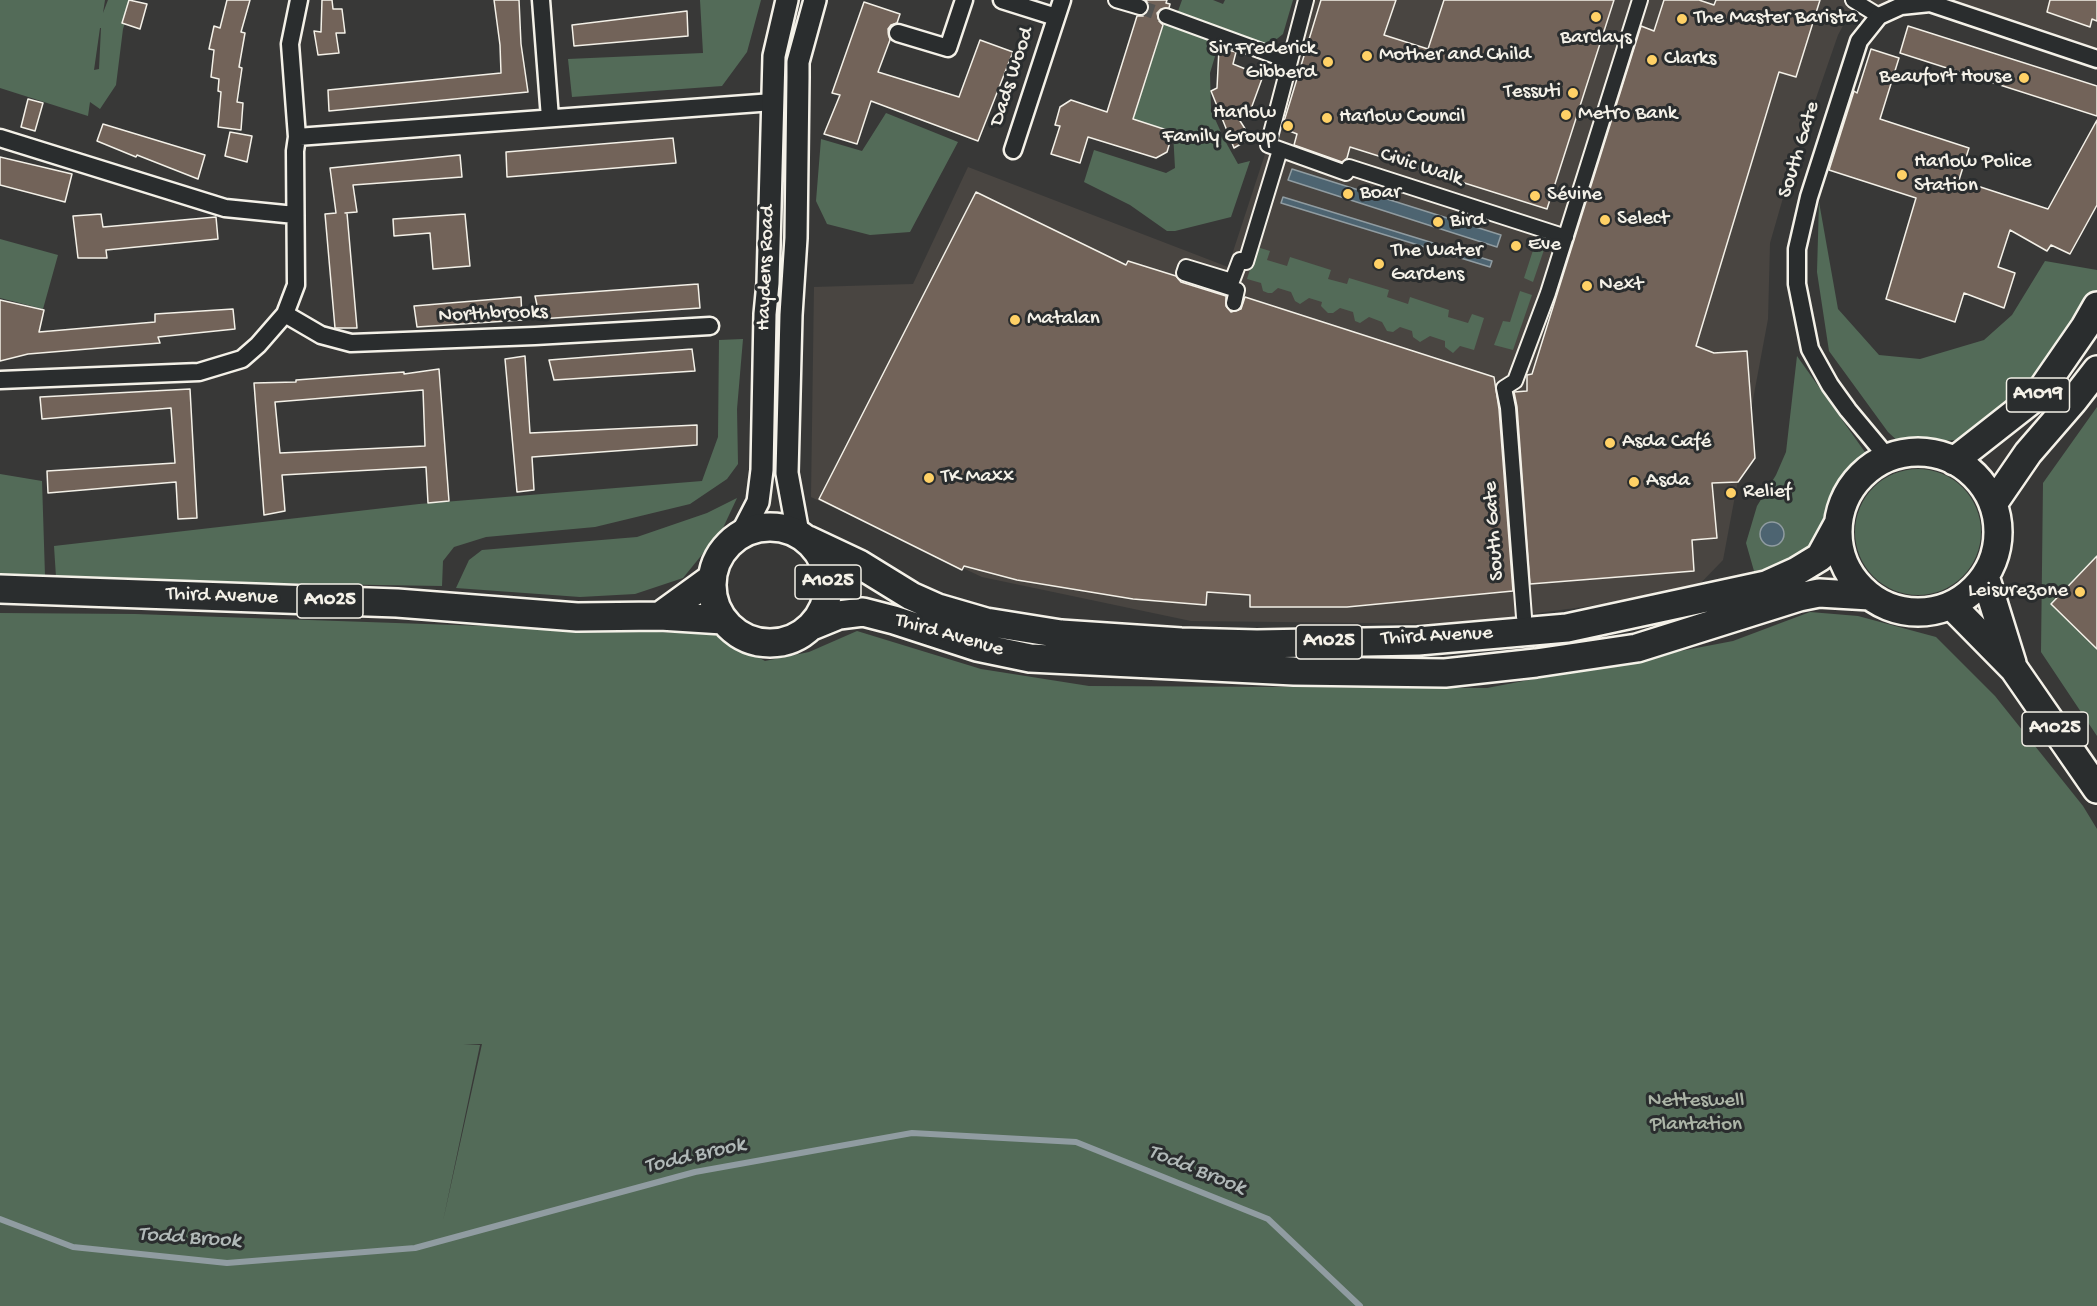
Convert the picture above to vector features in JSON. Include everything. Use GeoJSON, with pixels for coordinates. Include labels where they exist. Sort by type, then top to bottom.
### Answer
{"type":"FeatureCollection","features":[{"type":"Feature","properties":{"kind":"main road","name":"A1019"},"geometry":{"type":"LineString","coordinates":[[1954,461],[2038,395],[2097,306]]}},
{"type":"Feature","properties":{"kind":"main road","name":"A1019"},"geometry":{"type":"LineString","coordinates":[[1993,504],[2028,453],[2097,370]]}},
{"type":"Feature","properties":{"kind":"main road"},"geometry":{"type":"LineString","coordinates":[[1921,452],[1954,461],[1976,477],[1993,504],[1998,523],[1993,561],[1985,576],[1965,597],[1951,605],[1918,612],[1900,610],[1883,604],[1870,596],[1853,579],[1842,558],[1838,524],[1847,495],[1857,480],[1871,467],[1888,458],[1904,453],[1921,452]]}},
{"type":"Feature","properties":{"kind":"main road","name":"Third Avenue"},"geometry":{"type":"LineString","coordinates":[[803,537],[859,564],[911,596],[938,608],[986,622],[1061,634],[1181,642],[1257,644],[1418,641],[1567,628],[1766,585],[1797,571],[1820,557],[1838,524]]}},
{"type":"Feature","properties":{"kind":"main road","name":"A1025"},"geometry":{"type":"LineString","coordinates":[[723,620],[735,632],[750,640],[766,644],[783,642],[799,636],[812,626],[823,610],[828,592],[827,573],[820,555],[803,537],[774,526],[742,533]]}},
{"type":"Feature","properties":{"kind":"main road"},"geometry":{"type":"LineString","coordinates":[[723,620],[716,608],[711,579],[716,561],[727,545],[742,533]]}},
{"type":"Feature","properties":{"kind":"main road","name":"A1025"},"geometry":{"type":"LineString","coordinates":[[1985,576],[2014,669]]}},
{"type":"Feature","properties":{"kind":"main road"},"geometry":{"type":"LineString","coordinates":[[660,616],[711,579]]}},
{"type":"Feature","properties":{"kind":"main road","name":"Third Avenue"},"geometry":{"type":"LineString","coordinates":[[0,589],[396,603],[578,616],[660,616],[723,620]]}},
{"type":"Feature","properties":{"kind":"main road","name":"Third Avenue"},"geometry":{"type":"LineString","coordinates":[[812,626],[839,615],[863,612],[977,647],[1030,658],[1294,671],[1445,673],[1536,663],[1637,648],[1798,597],[1819,593],[1870,596]]}},
{"type":"Feature","properties":{"kind":"main road","name":"A1025"},"geometry":{"type":"LineString","coordinates":[[1951,605],[2014,669],[2097,789]]}},
{"type":"Feature","properties":{"kind":"street"},"geometry":{"type":"LineString","coordinates":[[0,380],[198,372],[242,359],[258,345],[285,314],[296,285],[295,151],[297,137],[290,44],[298,0]]}},
{"type":"Feature","properties":{"kind":"street"},"geometry":{"type":"LineString","coordinates":[[541,0],[550,118]]}},
{"type":"Feature","properties":{"kind":"street","name":"Haydens Road"},"geometry":{"type":"LineString","coordinates":[[742,533],[758,502],[762,471],[774,56],[787,0]]}},
{"type":"Feature","properties":{"kind":"street","name":"Haydens Road"},"geometry":{"type":"LineString","coordinates":[[803,537],[788,473],[790,315],[796,238],[798,62],[815,0]]}},
{"type":"Feature","properties":{"kind":"street"},"geometry":{"type":"LineString","coordinates":[[898,33],[948,48],[964,0]]}},
{"type":"Feature","properties":{"kind":"street","name":"Dads Wood"},"geometry":{"type":"LineString","coordinates":[[1002,0],[1056,17]]}},
{"type":"Feature","properties":{"kind":"street","name":"Dads Wood"},"geometry":{"type":"LineString","coordinates":[[1013,150],[1062,0]]}},
{"type":"Feature","properties":{"kind":"street"},"geometry":{"type":"LineString","coordinates":[[1116,0],[1140,7]]}},
{"type":"Feature","properties":{"kind":"street"},"geometry":{"type":"LineString","coordinates":[[1234,303],[1238,290],[1184,273],[1186,267],[1232,281],[1240,260],[1246,262],[1274,147],[1289,61],[1306,0]]}},
{"type":"Feature","properties":{"kind":"street","name":"South Gate"},"geometry":{"type":"LineString","coordinates":[[1524,617],[1508,408],[1504,388],[1515,381],[1523,362],[1566,237],[1640,0]]}},
{"type":"Feature","properties":{"kind":"street"},"geometry":{"type":"LineString","coordinates":[[1853,0],[1880,16]]}},
{"type":"Feature","properties":{"kind":"street","name":"South Gate"},"geometry":{"type":"LineString","coordinates":[[1888,458],[1830,385],[1810,349],[1797,285],[1797,249],[1806,206],[1859,41],[1880,16],[1901,6],[1930,3],[2097,59]]}},
{"type":"Feature","properties":{"kind":"street"},"geometry":{"type":"LineString","coordinates":[[1166,16],[1289,61]]}},
{"type":"Feature","properties":{"kind":"street"},"geometry":{"type":"LineString","coordinates":[[297,137],[797,102]]}},
{"type":"Feature","properties":{"kind":"street"},"geometry":{"type":"LineString","coordinates":[[0,138],[225,208],[296,215]]}},
{"type":"Feature","properties":{"kind":"street","name":"Civic Walk"},"geometry":{"type":"LineString","coordinates":[[1274,147],[1346,173],[1349,167],[1566,237]]}},
{"type":"Feature","properties":{"kind":"street","name":"Northbrooks"},"geometry":{"type":"LineString","coordinates":[[285,314],[321,335],[351,343],[710,326]]}},
{"type":"Feature","properties":{"kind":"shaded area"},"geometry":{"type":"Polygon","coordinates":[[[1306,0],[2097,0],[2097,59],[1967,14],[1901,6],[1879,16],[1854,5],[1838,35],[1791,170],[1770,243],[1768,319],[1723,560],[1692,592],[1458,624],[1191,621],[982,577],[811,497],[814,287],[913,284],[968,167],[1228,267],[1268,145],[1306,0]]]}},
{"type":"Feature","properties":{"kind":"green space"},"geometry":{"type":"Polygon","coordinates":[[[0,0],[105,0],[103,13],[108,0],[132,0],[123,29],[116,85],[100,109],[90,102],[88,116],[0,88],[0,0]],[[101,28],[94,70],[99,69],[101,28]]]}},
{"type":"Feature","properties":{"kind":"green space"},"geometry":{"type":"Polygon","coordinates":[[[700,0],[761,0],[747,52],[722,86],[572,97],[568,59],[703,53],[700,0]]]}},
{"type":"Feature","properties":{"kind":"green space"},"geometry":{"type":"Polygon","coordinates":[[[1182,0],[1213,0],[1223,4],[1225,0],[1293,0],[1283,34],[1268,46],[1177,14],[1182,0]]]}},
{"type":"Feature","properties":{"kind":"green space"},"geometry":{"type":"Polygon","coordinates":[[[1165,20],[1219,43],[1210,73],[1211,110],[1238,164],[1250,161],[1231,217],[1175,231],[1167,231],[1130,205],[1084,182],[1094,150],[1166,173],[1175,168],[1173,132],[1133,119],[1165,20]]]}},
{"type":"Feature","properties":{"kind":"green space"},"geometry":{"type":"Polygon","coordinates":[[[886,113],[958,142],[910,232],[870,235],[827,224],[816,201],[821,139],[862,151],[886,113]]]}},
{"type":"Feature","properties":{"kind":"green space"},"geometry":{"type":"Polygon","coordinates":[[[1819,202],[1838,309],[1879,355],[1920,359],[1984,340],[2012,315],[2045,261],[2097,270],[2097,297],[2053,359],[1986,425],[1965,439],[1902,445],[1888,432],[1829,351],[1817,272],[1819,202]]]}},
{"type":"Feature","properties":{"kind":"green space"},"geometry":{"type":"Polygon","coordinates":[[[1537,238],[1542,240],[1545,247],[1533,282],[1524,278],[1537,238]]]}},
{"type":"Feature","properties":{"kind":"green space"},"geometry":{"type":"Polygon","coordinates":[[[0,239],[58,255],[43,309],[0,298],[0,239]]]}},
{"type":"Feature","properties":{"kind":"green space","name":"The Water Gardens"},"geometry":{"type":"Polygon","coordinates":[[[1257,247],[1270,251],[1267,260],[1287,266],[1290,257],[1331,270],[1328,279],[1347,284],[1349,278],[1389,290],[1387,297],[1408,304],[1410,297],[1449,310],[1448,317],[1468,323],[1472,314],[1484,318],[1474,350],[1460,346],[1453,353],[1445,347],[1445,341],[1430,336],[1420,342],[1413,337],[1412,331],[1400,327],[1393,332],[1387,331],[1382,322],[1369,317],[1360,323],[1355,321],[1353,312],[1340,308],[1333,313],[1328,313],[1321,306],[1322,302],[1309,298],[1300,304],[1295,301],[1291,292],[1278,288],[1272,293],[1263,291],[1261,283],[1247,279],[1257,247]]]}},
{"type":"Feature","properties":{"kind":"green space"},"geometry":{"type":"Polygon","coordinates":[[[1520,291],[1532,295],[1513,350],[1494,345],[1503,321],[1510,322],[1520,291]]]}},
{"type":"Feature","properties":{"kind":"green space"},"geometry":{"type":"Polygon","coordinates":[[[743,339],[737,409],[738,464],[727,479],[690,504],[595,527],[486,537],[454,547],[443,561],[442,586],[192,582],[56,577],[54,546],[419,504],[702,481],[718,437],[719,340],[743,339]]]}},
{"type":"Feature","properties":{"kind":"green space"},"geometry":{"type":"Polygon","coordinates":[[[1797,356],[1867,455],[1840,484],[1825,528],[1799,563],[1754,571],[1746,543],[1757,506],[1776,475],[1786,452],[1797,356]]]}},
{"type":"Feature","properties":{"kind":"green space"},"geometry":{"type":"Polygon","coordinates":[[[2097,407],[2097,736],[2041,652],[2043,483],[2097,407]]]}},
{"type":"Feature","properties":{"kind":"green space"},"geometry":{"type":"Polygon","coordinates":[[[1918,469],[1942,474],[1963,487],[1976,508],[1981,532],[1976,556],[1963,577],[1942,590],[1918,595],[1894,590],[1873,577],[1860,556],[1855,532],[1860,508],[1873,487],[1894,474],[1918,469]]]}},
{"type":"Feature","properties":{"kind":"green space"},"geometry":{"type":"Polygon","coordinates":[[[0,474],[42,481],[45,576],[0,574],[0,474]]]}},
{"type":"Feature","properties":{"kind":"green space"},"geometry":{"type":"Polygon","coordinates":[[[737,498],[722,530],[683,578],[635,594],[580,597],[456,588],[469,560],[482,550],[637,537],[707,513],[737,498]]]}},
{"type":"Feature","properties":{"kind":"green space","name":"Netteswell Plantation"},"geometry":{"type":"Polygon","coordinates":[[[1810,612],[1858,616],[1936,637],[1995,696],[2083,806],[2097,829],[2097,1306],[0,1306],[0,613],[135,614],[715,634],[765,661],[809,652],[857,631],[981,669],[1089,686],[1487,688],[1733,641],[1810,612]],[[463,1044],[480,1045],[443,1221],[482,1044],[463,1044]]]}},
{"type":"Feature","properties":{"kind":"water"},"geometry":{"type":"Polygon","coordinates":[[[1292,169],[1501,235],[1497,247],[1288,180],[1292,169]]]}},
{"type":"Feature","properties":{"kind":"water"},"geometry":{"type":"Polygon","coordinates":[[[1283,197],[1492,261],[1490,267],[1281,203],[1283,197]]]}},
{"type":"Feature","properties":{"kind":"water"},"geometry":{"type":"Polygon","coordinates":[[[1772,522],[1781,525],[1784,534],[1781,543],[1772,546],[1763,543],[1760,534],[1763,525],[1772,522]]]}},
{"type":"Feature","properties":{"kind":"building"},"geometry":{"type":"Polygon","coordinates":[[[129,0],[147,4],[140,29],[122,23],[129,0]]]}},
{"type":"Feature","properties":{"kind":"building"},"geometry":{"type":"Polygon","coordinates":[[[227,0],[250,0],[241,32],[245,33],[239,67],[242,68],[237,102],[243,103],[241,130],[218,127],[221,92],[218,91],[219,79],[211,77],[214,50],[209,49],[214,26],[220,28],[227,0]]]}},
{"type":"Feature","properties":{"kind":"building"},"geometry":{"type":"Polygon","coordinates":[[[322,0],[332,0],[333,9],[342,9],[345,33],[336,33],[339,53],[318,55],[314,31],[321,32],[322,0]]]}},
{"type":"Feature","properties":{"kind":"building"},"geometry":{"type":"Polygon","coordinates":[[[494,0],[519,0],[521,44],[528,92],[329,111],[328,90],[501,73],[494,0]]]}},
{"type":"Feature","properties":{"kind":"building"},"geometry":{"type":"Polygon","coordinates":[[[1145,0],[1167,0],[1166,3],[1170,4],[1169,8],[1161,9],[1157,13],[1163,25],[1133,119],[1173,132],[1167,152],[1156,158],[1088,137],[1080,163],[1051,154],[1060,126],[1055,125],[1060,107],[1071,100],[1107,112],[1137,16],[1143,16],[1148,10],[1149,4],[1145,0]]]}},
{"type":"Feature","properties":{"kind":"building"},"geometry":{"type":"Polygon","coordinates":[[[1321,0],[1396,0],[1384,35],[1428,49],[1444,0],[1614,0],[1547,209],[1350,147],[1347,158],[1342,162],[1294,145],[1297,134],[1282,128],[1321,0]]]}},
{"type":"Feature","properties":{"kind":"building"},"geometry":{"type":"Polygon","coordinates":[[[1664,0],[1699,0],[1714,5],[1716,0],[1820,0],[1796,77],[1779,72],[1696,346],[1714,353],[1747,351],[1755,458],[1738,482],[1712,483],[1717,538],[1692,540],[1694,571],[1530,584],[1514,392],[1527,391],[1527,375],[1532,374],[1641,26],[1654,31],[1664,0]]]}},
{"type":"Feature","properties":{"kind":"building"},"geometry":{"type":"Polygon","coordinates":[[[2050,0],[2097,0],[2097,21],[2092,19],[2090,27],[2047,12],[2050,0]]]}},
{"type":"Feature","properties":{"kind":"building"},"geometry":{"type":"Polygon","coordinates":[[[864,2],[900,14],[897,23],[888,29],[890,40],[878,72],[959,97],[980,40],[1013,52],[978,141],[871,101],[857,144],[824,134],[840,95],[832,93],[864,2]]]}},
{"type":"Feature","properties":{"kind":"building"},"geometry":{"type":"Polygon","coordinates":[[[687,11],[688,36],[574,46],[572,25],[687,11]]]}},
{"type":"Feature","properties":{"kind":"building","name":"Beaufort House"},"geometry":{"type":"Polygon","coordinates":[[[1908,26],[2097,86],[2097,116],[1900,53],[1908,26]]]}},
{"type":"Feature","properties":{"kind":"building"},"geometry":{"type":"Polygon","coordinates":[[[1219,48],[1236,52],[1233,64],[1263,76],[1248,117],[1235,113],[1251,138],[1234,148],[1211,91],[1217,88],[1219,48]]]}},
{"type":"Feature","properties":{"kind":"building"},"geometry":{"type":"Polygon","coordinates":[[[1871,49],[1899,58],[1880,119],[1969,148],[1959,180],[2048,209],[2097,120],[2097,205],[2070,254],[2051,245],[2047,251],[2010,230],[1998,267],[2015,273],[2004,308],[1964,293],[1955,322],[1886,299],[1916,198],[1829,170],[1854,91],[1857,93],[1871,49]]]}},
{"type":"Feature","properties":{"kind":"building"},"geometry":{"type":"Polygon","coordinates":[[[28,99],[43,103],[35,131],[21,127],[28,99]]]}},
{"type":"Feature","properties":{"kind":"building"},"geometry":{"type":"Polygon","coordinates":[[[103,124],[205,155],[198,179],[97,141],[103,124]]]}},
{"type":"Feature","properties":{"kind":"building"},"geometry":{"type":"Polygon","coordinates":[[[230,132],[252,136],[247,162],[225,156],[230,132]]]}},
{"type":"Feature","properties":{"kind":"building"},"geometry":{"type":"Polygon","coordinates":[[[673,138],[676,163],[507,177],[506,152],[673,138]]]}},
{"type":"Feature","properties":{"kind":"building"},"geometry":{"type":"Polygon","coordinates":[[[460,155],[462,177],[353,185],[357,212],[345,213],[347,213],[357,328],[335,328],[325,214],[336,213],[330,168],[460,155]]]}},
{"type":"Feature","properties":{"kind":"building"},"geometry":{"type":"Polygon","coordinates":[[[0,157],[72,174],[65,202],[0,185],[0,157]]]}},
{"type":"Feature","properties":{"kind":"building","name":"The Water Gardens"},"geometry":{"type":"Polygon","coordinates":[[[976,192],[1126,265],[1128,261],[1176,276],[1181,282],[1226,296],[1226,306],[1231,312],[1241,309],[1245,297],[1494,377],[1499,409],[1513,591],[1347,607],[1250,607],[1250,595],[1207,592],[1206,605],[1133,599],[1017,580],[964,566],[962,570],[819,499],[976,192]]]}},
{"type":"Feature","properties":{"kind":"building"},"geometry":{"type":"Polygon","coordinates":[[[101,214],[103,227],[216,217],[218,239],[106,250],[107,258],[78,258],[73,216],[101,214]]]}},
{"type":"Feature","properties":{"kind":"building"},"geometry":{"type":"Polygon","coordinates":[[[465,214],[470,266],[433,269],[430,233],[394,236],[393,219],[465,214]]]}},
{"type":"Feature","properties":{"kind":"building"},"geometry":{"type":"Polygon","coordinates":[[[698,284],[700,308],[540,319],[535,296],[698,284]]]}},
{"type":"Feature","properties":{"kind":"building"},"geometry":{"type":"Polygon","coordinates":[[[521,297],[522,320],[417,327],[414,306],[521,297]]]}},
{"type":"Feature","properties":{"kind":"building"},"geometry":{"type":"Polygon","coordinates":[[[0,300],[44,310],[39,332],[155,322],[155,314],[233,309],[235,329],[158,337],[160,343],[28,354],[0,361],[0,300]]]}},
{"type":"Feature","properties":{"kind":"building"},"geometry":{"type":"Polygon","coordinates":[[[692,349],[695,371],[554,380],[549,360],[692,349]]]}},
{"type":"Feature","properties":{"kind":"building"},"geometry":{"type":"Polygon","coordinates":[[[525,356],[530,433],[697,425],[697,445],[532,457],[534,490],[517,492],[505,359],[525,356]]]}},
{"type":"Feature","properties":{"kind":"building"},"geometry":{"type":"Polygon","coordinates":[[[439,369],[449,501],[428,503],[426,467],[282,475],[285,511],[264,515],[254,383],[296,382],[296,380],[404,372],[404,374],[439,369]],[[423,390],[275,402],[280,453],[425,446],[423,390]]]}},
{"type":"Feature","properties":{"kind":"building"},"geometry":{"type":"Polygon","coordinates":[[[190,389],[197,518],[178,519],[176,482],[48,493],[47,471],[175,463],[171,408],[42,419],[40,397],[190,389]]]}},
{"type":"Feature","properties":{"kind":"building","name":"Leisurezone"},"geometry":{"type":"Polygon","coordinates":[[[2097,556],[2097,649],[2051,604],[2097,556]]]}},
{"type":"Feature","properties":{"kind":"waterway","name":"Todd Brook"},"geometry":{"type":"LineString","coordinates":[[0,1219],[73,1247],[227,1263],[415,1248],[695,1172],[912,1133],[1076,1142],[1268,1219],[1360,1306]]}},
{"type":"Feature","properties":{"kind":"tunnel"},"geometry":{"type":"LineString","coordinates":[[1140,7],[1166,16]]}},
{"type":"Feature","properties":{"kind":"place","name":"Barclays"},"geometry":{"type":"Point","coordinates":[1596,17]}},
{"type":"Feature","properties":{"kind":"place","name":"The Master Barista"},"geometry":{"type":"Point","coordinates":[1682,19]}},
{"type":"Feature","properties":{"kind":"place","name":"Mother and Child"},"geometry":{"type":"Point","coordinates":[1367,56]}},
{"type":"Feature","properties":{"kind":"place","name":"Clarks"},"geometry":{"type":"Point","coordinates":[1652,60]}},
{"type":"Feature","properties":{"kind":"place","name":"Sir Frederick Gibberd"},"geometry":{"type":"Point","coordinates":[1328,62]}},
{"type":"Feature","properties":{"kind":"place","name":"Beaufort House"},"geometry":{"type":"Point","coordinates":[2024,78]}},
{"type":"Feature","properties":{"kind":"place","name":"Tessuti"},"geometry":{"type":"Point","coordinates":[1573,93]}},
{"type":"Feature","properties":{"kind":"place","name":"Metro Bank"},"geometry":{"type":"Point","coordinates":[1566,115]}},
{"type":"Feature","properties":{"kind":"place","name":"Harlow Council"},"geometry":{"type":"Point","coordinates":[1327,118]}},
{"type":"Feature","properties":{"kind":"place","name":"Harlow Family Group"},"geometry":{"type":"Point","coordinates":[1288,126]}},
{"type":"Feature","properties":{"kind":"place","name":"Harlow Police Station"},"geometry":{"type":"Point","coordinates":[1902,175]}},
{"type":"Feature","properties":{"kind":"place","name":"Boar"},"geometry":{"type":"Point","coordinates":[1348,194]}},
{"type":"Feature","properties":{"kind":"place","name":"Sévine"},"geometry":{"type":"Point","coordinates":[1535,196]}},
{"type":"Feature","properties":{"kind":"place","name":"Select"},"geometry":{"type":"Point","coordinates":[1605,220]}},
{"type":"Feature","properties":{"kind":"place","name":"Bird"},"geometry":{"type":"Point","coordinates":[1438,222]}},
{"type":"Feature","properties":{"kind":"place","name":"Eve"},"geometry":{"type":"Point","coordinates":[1516,246]}},
{"type":"Feature","properties":{"kind":"place","name":"The Water Gardens"},"geometry":{"type":"Point","coordinates":[1379,264]}},
{"type":"Feature","properties":{"kind":"place","name":"Next"},"geometry":{"type":"Point","coordinates":[1587,286]}},
{"type":"Feature","properties":{"kind":"place","name":"Matalan"},"geometry":{"type":"Point","coordinates":[1015,320]}},
{"type":"Feature","properties":{"kind":"place","name":"Asda Café"},"geometry":{"type":"Point","coordinates":[1610,443]}},
{"type":"Feature","properties":{"kind":"place","name":"TK Maxx"},"geometry":{"type":"Point","coordinates":[929,478]}},
{"type":"Feature","properties":{"kind":"place","name":"Asda"},"geometry":{"type":"Point","coordinates":[1634,482]}},
{"type":"Feature","properties":{"kind":"place","name":"Relief"},"geometry":{"type":"Point","coordinates":[1731,493]}},
{"type":"Feature","properties":{"kind":"place","name":"Leisurezone"},"geometry":{"type":"Point","coordinates":[2080,592]}}]}
